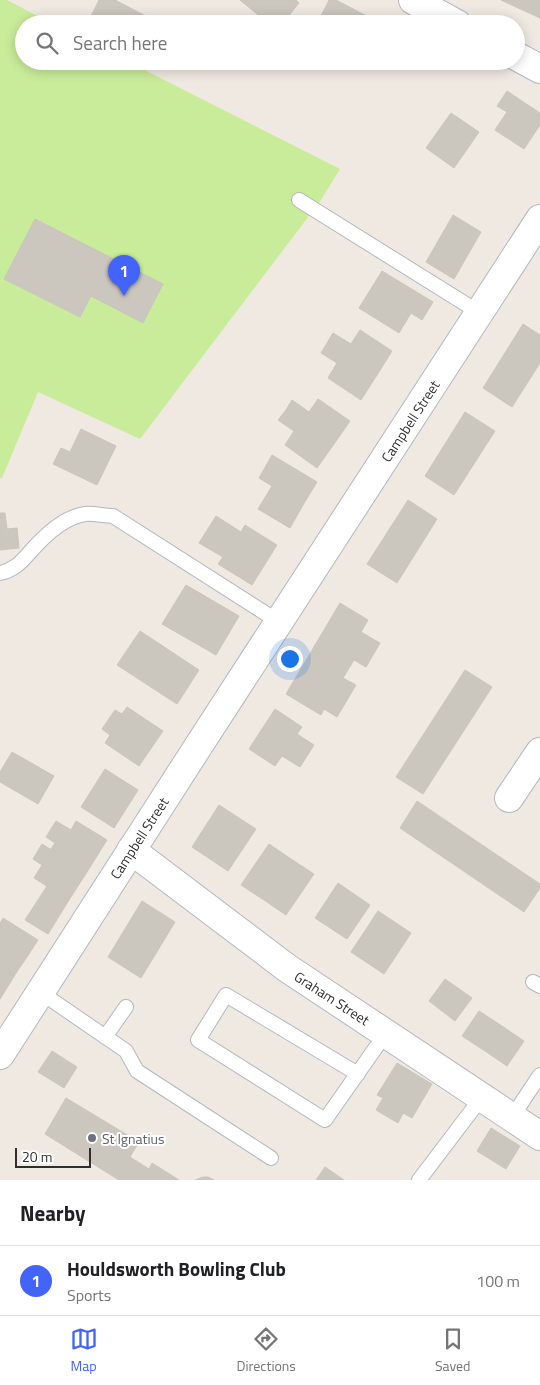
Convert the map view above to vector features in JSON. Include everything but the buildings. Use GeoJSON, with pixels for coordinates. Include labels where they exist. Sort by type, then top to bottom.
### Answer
{"type":"FeatureCollection","features":[{"type":"Feature","properties":{"kind":"street"},"geometry":{"type":"LineString","coordinates":[[412,0],[440,15]]}},
{"type":"Feature","properties":{"kind":"street"},"geometry":{"type":"LineString","coordinates":[[525,61],[540,69]]}},
{"type":"Feature","properties":{"kind":"street","name":"Campbell Street"},"geometry":{"type":"LineString","coordinates":[[0,1055],[130,850],[280,622],[540,219]]}},
{"type":"Feature","properties":{"kind":"street"},"geometry":{"type":"LineString","coordinates":[[509,798],[540,752]]}},
{"type":"Feature","properties":{"kind":"street","name":"Graham Street"},"geometry":{"type":"LineString","coordinates":[[130,850],[287,968],[540,1136]]}},
{"type":"Feature","properties":{"kind":"lane"},"geometry":{"type":"LineString","coordinates":[[299,200],[480,313]]}},
{"type":"Feature","properties":{"kind":"lane"},"geometry":{"type":"LineString","coordinates":[[0,573],[10,571],[62,522],[85,514],[113,516],[280,622]]}},
{"type":"Feature","properties":{"kind":"lane"},"geometry":{"type":"LineString","coordinates":[[40,992],[126,1051],[136,1071],[271,1158]]}},
{"type":"Feature","properties":{"kind":"lane"},"geometry":{"type":"LineString","coordinates":[[358,1074],[226,995],[198,1040],[326,1120],[358,1074],[386,1033]]}},
{"type":"Feature","properties":{"kind":"lane"},"geometry":{"type":"LineString","coordinates":[[105,1037],[126,1007]]}},
{"type":"Feature","properties":{"kind":"lane"},"geometry":{"type":"LineString","coordinates":[[512,1117],[540,1075]]}},
{"type":"Feature","properties":{"kind":"lane"},"geometry":{"type":"LineString","coordinates":[[419,1180],[482,1097]]}},
{"type":"Feature","properties":{"kind":"green space"},"geometry":{"type":"Polygon","coordinates":[[[0,0],[7,0],[36,15],[15,15],[15,70],[145,70],[340,169],[321,200],[140,439],[38,392],[2,478],[0,478],[0,0]]]}},
{"type":"Feature","properties":{"kind":"place","name":"Houldsworth Bowling Club"},"geometry":{"type":"Point","coordinates":[124,296]}},
{"type":"Feature","properties":{"kind":"place","name":"St Ignatius"},"geometry":{"type":"Point","coordinates":[92,1138]}}]}
